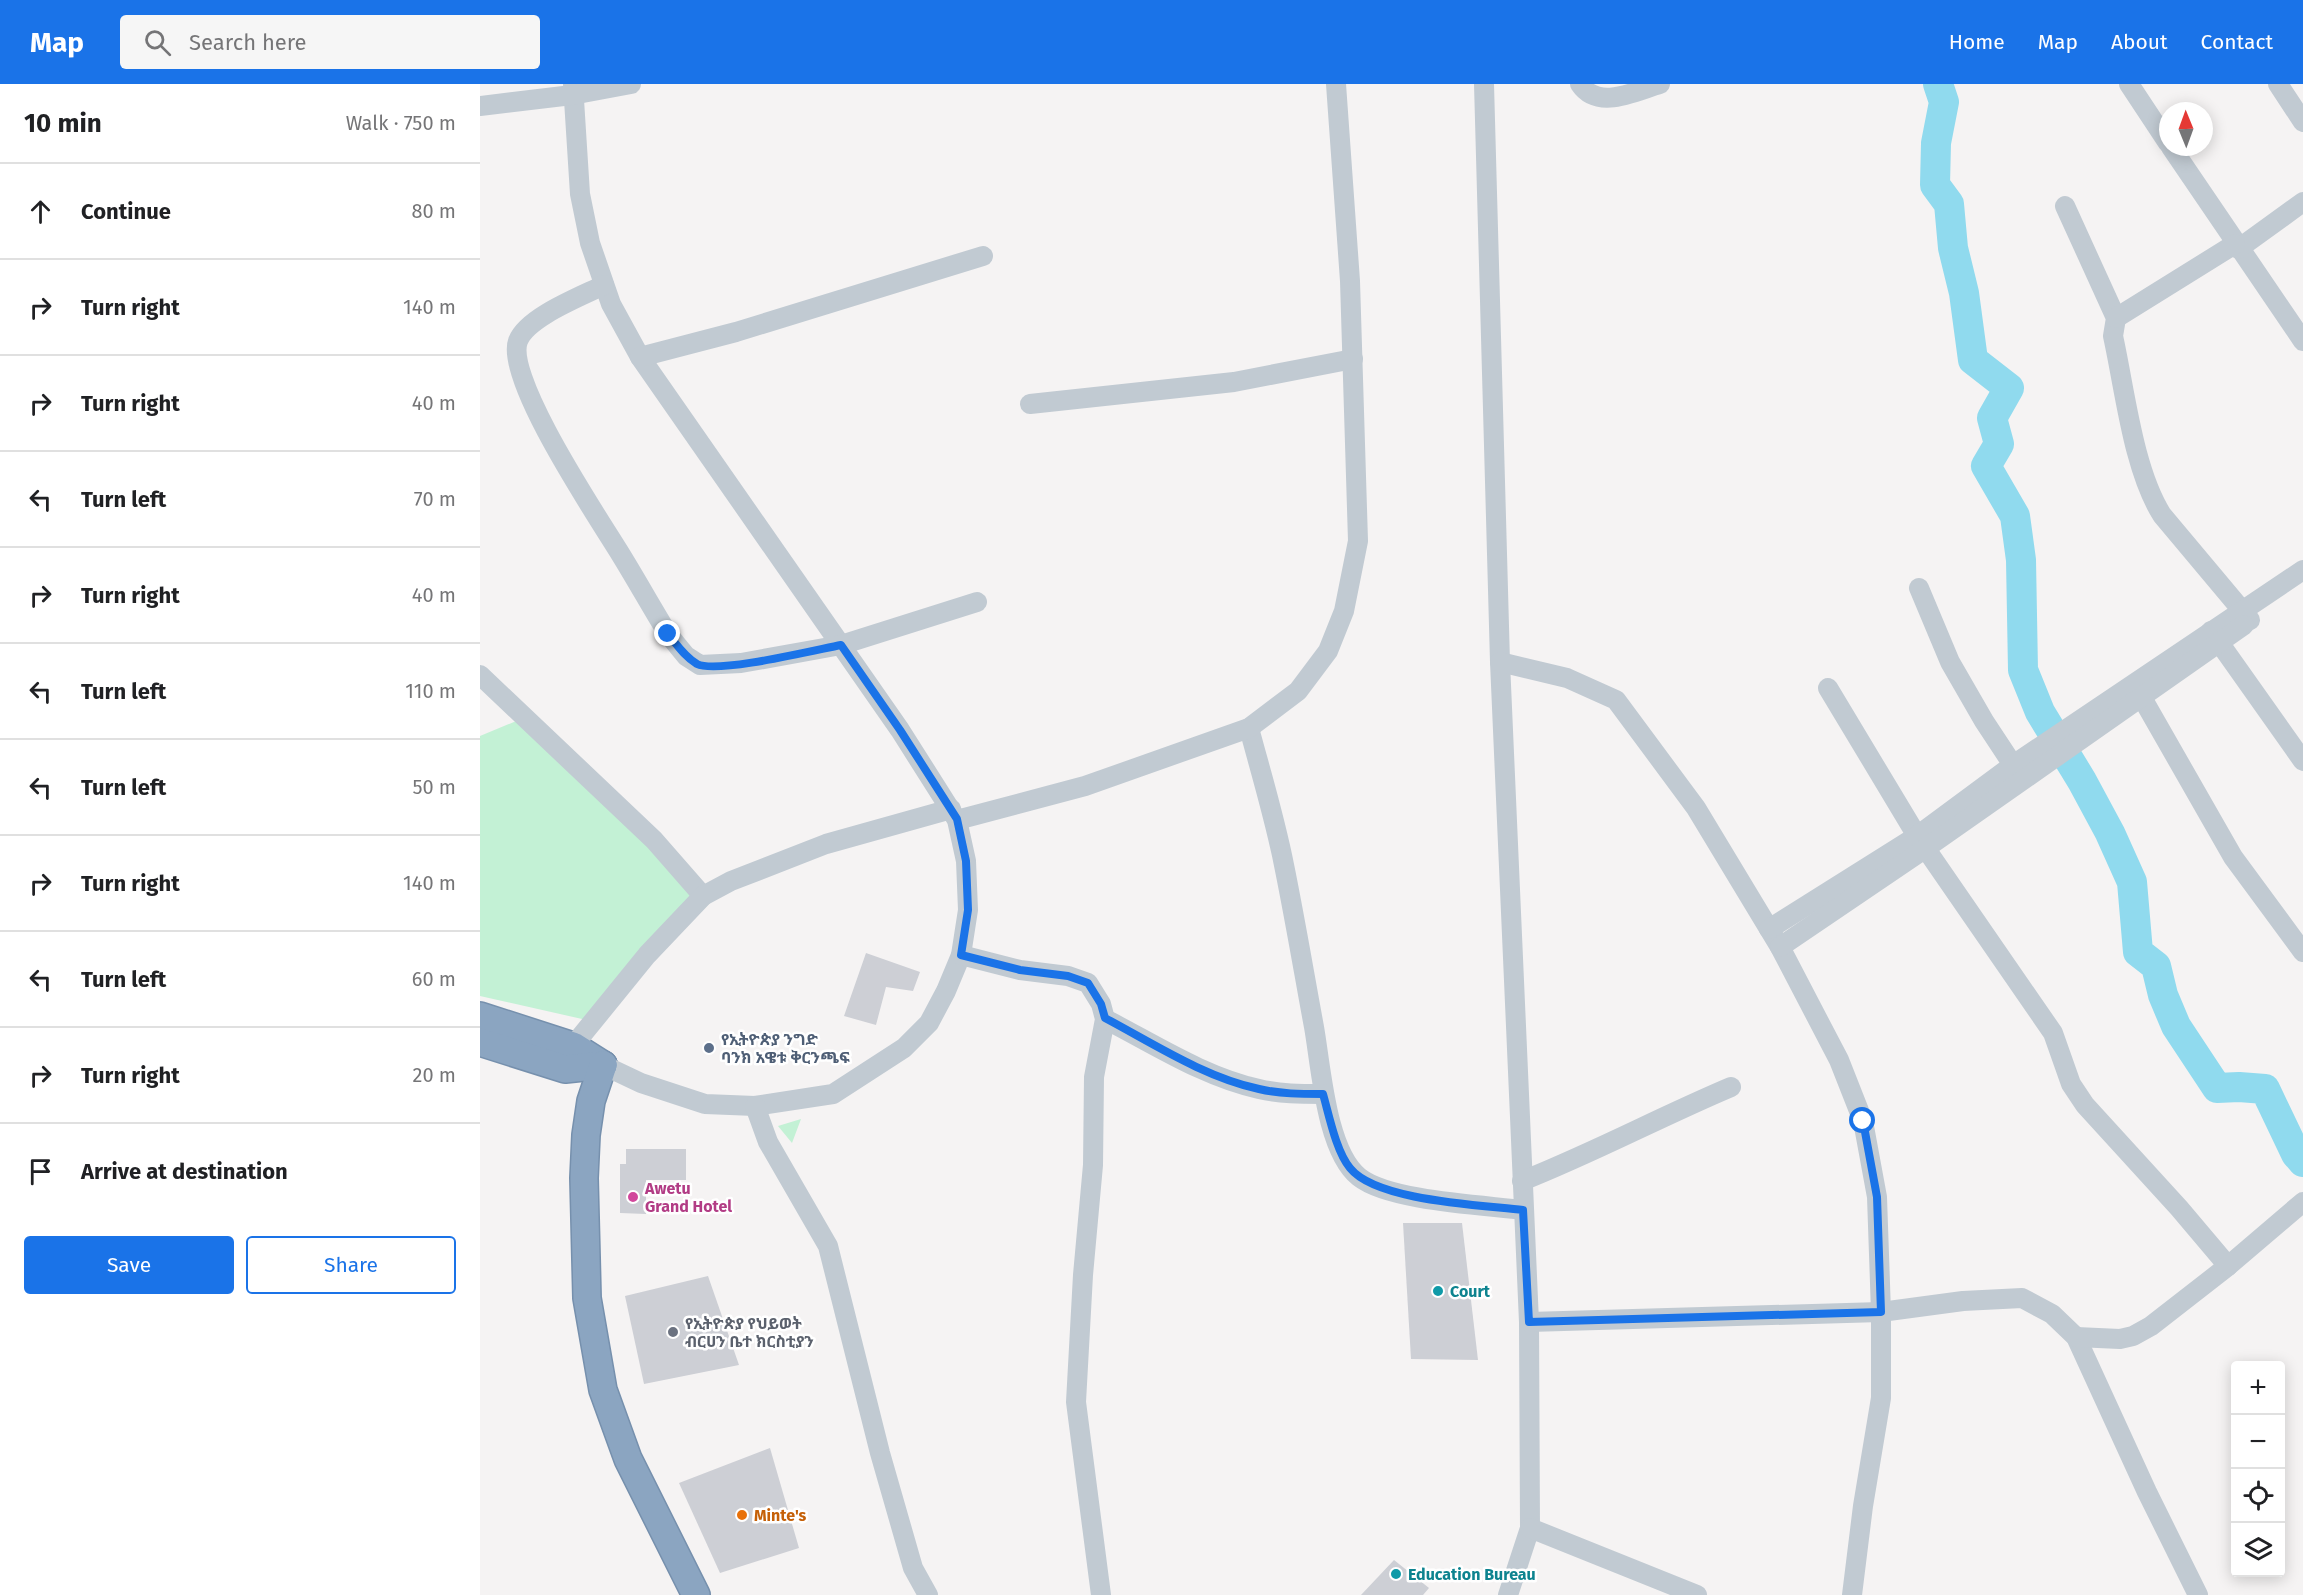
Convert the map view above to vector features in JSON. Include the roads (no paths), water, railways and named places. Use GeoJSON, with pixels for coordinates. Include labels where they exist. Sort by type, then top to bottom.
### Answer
{"type":"FeatureCollection","features":[{"type":"Feature","properties":{"kind":"highway"},"geometry":{"type":"LineString","coordinates":[[480,1016],[573,1046],[603,1065]]}},
{"type":"Feature","properties":{"kind":"highway"},"geometry":{"type":"LineString","coordinates":[[480,1042],[565,1069],[603,1065]]}},
{"type":"Feature","properties":{"kind":"highway"},"geometry":{"type":"LineString","coordinates":[[603,1065],[591,1101],[585,1135],[587,1298],[603,1389],[628,1458],[696,1595]]}},
{"type":"Feature","properties":{"kind":"street"},"geometry":{"type":"LineString","coordinates":[[480,106],[573,89],[631,84]]}},
{"type":"Feature","properties":{"kind":"street"},"geometry":{"type":"LineString","coordinates":[[573,1046],[648,956],[703,896],[731,881],[826,844],[1084,786],[1249,728],[1298,691],[1328,651],[1344,611],[1358,542],[1350,281],[1336,84]]}},
{"type":"Feature","properties":{"kind":"street"},"geometry":{"type":"LineString","coordinates":[[1484,84],[1500,662],[1529,1322],[1530,1528],[1508,1595]]}},
{"type":"Feature","properties":{"kind":"street"},"geometry":{"type":"LineString","coordinates":[[1580,84],[1594,97],[1611,98],[1660,84]]}},
{"type":"Feature","properties":{"kind":"street"},"geometry":{"type":"LineString","coordinates":[[2129,84],[2159,129]]}},
{"type":"Feature","properties":{"kind":"street"},"geometry":{"type":"LineString","coordinates":[[2278,84],[2303,122]]}},
{"type":"Feature","properties":{"kind":"street"},"geometry":{"type":"LineString","coordinates":[[573,89],[580,194],[590,243],[611,304],[640,357],[900,730],[954,814],[966,861],[968,910],[961,955],[946,991],[928,1023],[904,1048],[833,1094],[755,1106],[705,1104],[640,1083],[603,1065]]}},
{"type":"Feature","properties":{"kind":"street"},"geometry":{"type":"LineString","coordinates":[[2177,156],[2236,246],[2303,341]]}},
{"type":"Feature","properties":{"kind":"street"},"geometry":{"type":"LineString","coordinates":[[2116,318],[2236,246],[2303,202]]}},
{"type":"Feature","properties":{"kind":"street"},"geometry":{"type":"LineString","coordinates":[[2065,206],[2116,318],[2114,336],[2139,461],[2154,502],[2162,515],[2247,616]]}},
{"type":"Feature","properties":{"kind":"street"},"geometry":{"type":"LineString","coordinates":[[640,357],[736,332],[983,256]]}},
{"type":"Feature","properties":{"kind":"street"},"geometry":{"type":"LineString","coordinates":[[604,285],[543,316],[525,329],[517,342],[517,355],[525,385],[561,458],[668,634],[686,656],[700,665],[741,663],[841,645],[977,602]]}},
{"type":"Feature","properties":{"kind":"street"},"geometry":{"type":"LineString","coordinates":[[1030,404],[1234,382],[1353,359]]}},
{"type":"Feature","properties":{"kind":"street"},"geometry":{"type":"LineString","coordinates":[[1780,946],[2136,690],[2300,582]]}},
{"type":"Feature","properties":{"kind":"street"},"geometry":{"type":"LineString","coordinates":[[1919,588],[1950,662],[2013,765]]}},
{"type":"Feature","properties":{"kind":"street"},"geometry":{"type":"LineString","coordinates":[[2215,636],[2303,761]]}},
{"type":"Feature","properties":{"kind":"street"},"geometry":{"type":"LineString","coordinates":[[1500,662],[1567,678],[1616,700],[1696,808],[1780,946],[1839,1060],[1863,1121],[1877,1197],[1881,1398],[1863,1506],[1852,1595]]}},
{"type":"Feature","properties":{"kind":"street"},"geometry":{"type":"LineString","coordinates":[[480,675],[654,840],[703,896]]}},
{"type":"Feature","properties":{"kind":"street"},"geometry":{"type":"LineString","coordinates":[[1828,688],[1922,842],[2053,1033],[2071,1084],[2085,1105],[2179,1208],[2228,1266]]}},
{"type":"Feature","properties":{"kind":"street"},"geometry":{"type":"LineString","coordinates":[[1769,929],[1922,842],[2013,765],[2136,690]]}},
{"type":"Feature","properties":{"kind":"street"},"geometry":{"type":"LineString","coordinates":[[2136,690],[2233,857],[2303,952]]}},
{"type":"Feature","properties":{"kind":"street"},"geometry":{"type":"LineString","coordinates":[[1249,728],[1284,862],[1315,1031],[1323,1094],[1349,1167],[1360,1178],[1400,1194],[1523,1210]]}},
{"type":"Feature","properties":{"kind":"street"},"geometry":{"type":"LineString","coordinates":[[961,955],[1020,970],[1068,976],[1088,983],[1101,1004],[1105,1018],[1094,1077],[1093,1165],[1083,1275],[1076,1402],[1101,1595]]}},
{"type":"Feature","properties":{"kind":"street"},"geometry":{"type":"LineString","coordinates":[[1105,1018],[1199,1068],[1225,1079],[1258,1089],[1287,1094],[1323,1094]]}},
{"type":"Feature","properties":{"kind":"street"},"geometry":{"type":"LineString","coordinates":[[1522,1181],[1583,1157],[1683,1107],[1731,1087]]}},
{"type":"Feature","properties":{"kind":"street"},"geometry":{"type":"LineString","coordinates":[[755,1106],[768,1143],[828,1246],[883,1465],[913,1568],[928,1595]]}},
{"type":"Feature","properties":{"kind":"street"},"geometry":{"type":"LineString","coordinates":[[2076,1337],[2120,1339],[2133,1336],[2151,1326],[2228,1266],[2303,1202]]}},
{"type":"Feature","properties":{"kind":"street"},"geometry":{"type":"LineString","coordinates":[[1529,1322],[1881,1312],[1963,1301],[2022,1298],[2052,1314],[2076,1337],[2147,1492],[2198,1595]]}},
{"type":"Feature","properties":{"kind":"street"},"geometry":{"type":"LineString","coordinates":[[1530,1528],[1697,1595]]}},
{"type":"Feature","properties":{"kind":"waterway"},"geometry":{"type":"LineString","coordinates":[[1938,84],[1944,102],[1936,143],[1935,185],[1949,204],[1953,248],[1964,293],[1973,360],[2009,388],[1992,418],[1999,444],[1986,466],[2015,516],[2021,560],[2023,670],[2040,712],[2082,781],[2110,833],[2132,882],[2138,952],[2156,966],[2163,995],[2176,1026],[2217,1088],[2265,1089],[2296,1154],[2303,1162]]}},
{"type":"Feature","properties":{"kind":"place","name":"የኢትዮጵያ ንግድ ባንክ አዌቱ ቅርንጫፍ"},"geometry":{"type":"Point","coordinates":[709,1048]}},
{"type":"Feature","properties":{"kind":"place","name":"Awetu Grand Hotel"},"geometry":{"type":"Point","coordinates":[633,1197]}},
{"type":"Feature","properties":{"kind":"place","name":"Court"},"geometry":{"type":"Point","coordinates":[1438,1291]}},
{"type":"Feature","properties":{"kind":"place","name":"የኢትዮጵያ የህይወት ብርሀን ቤተ ክርስቲያን"},"geometry":{"type":"Point","coordinates":[673,1332]}},
{"type":"Feature","properties":{"kind":"place","name":"Minte's"},"geometry":{"type":"Point","coordinates":[742,1515]}},
{"type":"Feature","properties":{"kind":"place","name":"Education Bureau"},"geometry":{"type":"Point","coordinates":[1396,1574]}}]}
